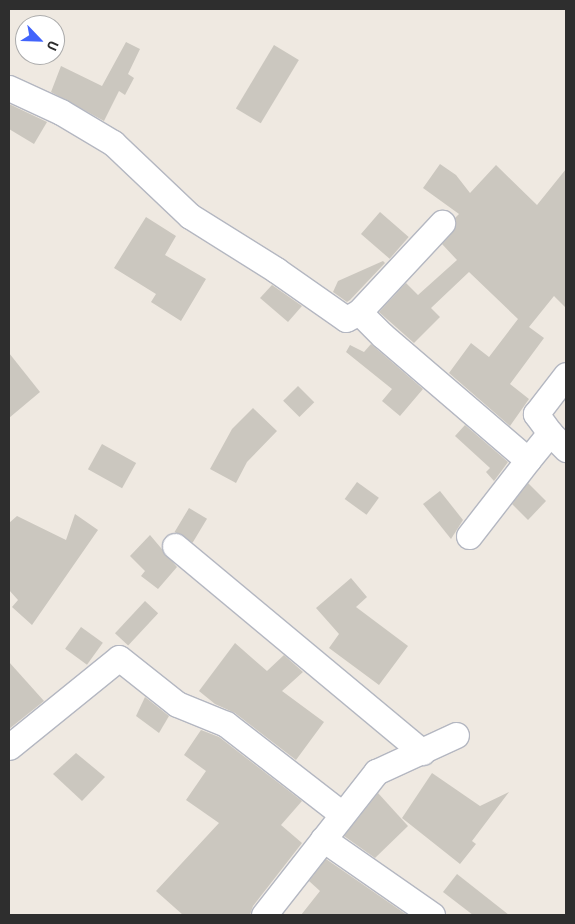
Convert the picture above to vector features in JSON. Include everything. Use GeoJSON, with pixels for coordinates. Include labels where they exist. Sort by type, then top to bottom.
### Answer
{"type":"FeatureCollection","features":[{"type":"Feature","properties":{"kind":"street"},"geometry":{"type":"LineString","coordinates":[[9,88],[61,112],[113,143],[190,216],[276,270],[342,318],[349,320],[359,312],[442,223]]}},
{"type":"Feature","properties":{"kind":"street"},"geometry":{"type":"LineString","coordinates":[[359,312],[382,335],[528,460]]}},
{"type":"Feature","properties":{"kind":"street"},"geometry":{"type":"LineString","coordinates":[[469,536],[528,460],[558,441],[536,414],[566,375]]}},
{"type":"Feature","properties":{"kind":"street"},"geometry":{"type":"LineString","coordinates":[[175,546],[422,752]]}},
{"type":"Feature","properties":{"kind":"street"},"geometry":{"type":"LineString","coordinates":[[9,748],[119,658],[177,704],[226,724],[342,814]]}},
{"type":"Feature","properties":{"kind":"street"},"geometry":{"type":"LineString","coordinates":[[264,915],[376,772],[456,735]]}},
{"type":"Feature","properties":{"kind":"street"},"geometry":{"type":"LineString","coordinates":[[323,839],[432,915]]}},
{"type":"Feature","properties":{"kind":"building"},"geometry":{"type":"Polygon","coordinates":[[[126,42],[140,49],[128,74],[134,78],[125,95],[119,91],[104,121],[51,92],[61,66],[102,86],[126,42]]]}},
{"type":"Feature","properties":{"kind":"building"},"geometry":{"type":"Polygon","coordinates":[[[274,45],[299,60],[261,123],[236,108],[274,45]]]}},
{"type":"Feature","properties":{"kind":"building"},"geometry":{"type":"Polygon","coordinates":[[[9,104],[47,122],[34,144],[9,129],[9,104]]]}},
{"type":"Feature","properties":{"kind":"building"},"geometry":{"type":"Polygon","coordinates":[[[440,164],[456,175],[470,193],[496,165],[537,205],[566,169],[566,308],[554,296],[529,327],[544,338],[510,384],[529,399],[510,426],[449,373],[471,343],[489,357],[518,319],[469,272],[431,308],[440,317],[414,343],[379,312],[406,283],[418,295],[457,260],[442,244],[453,232],[455,218],[459,214],[423,188],[440,164]]]}},
{"type":"Feature","properties":{"kind":"building"},"geometry":{"type":"Polygon","coordinates":[[[380,212],[409,237],[390,259],[361,234],[380,212]]]}},
{"type":"Feature","properties":{"kind":"building"},"geometry":{"type":"Polygon","coordinates":[[[146,217],[176,236],[165,255],[206,279],[181,321],[151,302],[156,294],[114,268],[146,217]]]}},
{"type":"Feature","properties":{"kind":"building"},"geometry":{"type":"Polygon","coordinates":[[[383,261],[385,263],[347,302],[333,292],[338,281],[383,261]]]}},
{"type":"Feature","properties":{"kind":"building"},"geometry":{"type":"Polygon","coordinates":[[[272,285],[302,306],[288,322],[260,298],[272,285]]]}},
{"type":"Feature","properties":{"kind":"building"},"geometry":{"type":"Polygon","coordinates":[[[371,344],[423,389],[400,416],[382,401],[392,389],[346,352],[350,345],[364,352],[371,344]]]}},
{"type":"Feature","properties":{"kind":"building"},"geometry":{"type":"Polygon","coordinates":[[[9,353],[40,392],[9,418],[9,353]]]}},
{"type":"Feature","properties":{"kind":"building"},"geometry":{"type":"Polygon","coordinates":[[[298,386],[314,402],[299,417],[283,401],[298,386]]]}},
{"type":"Feature","properties":{"kind":"building"},"geometry":{"type":"Polygon","coordinates":[[[253,408],[277,431],[247,462],[236,483],[210,469],[232,429],[253,408]]]}},
{"type":"Feature","properties":{"kind":"building"},"geometry":{"type":"Polygon","coordinates":[[[465,425],[508,462],[494,481],[486,472],[490,468],[455,436],[465,425]]]}},
{"type":"Feature","properties":{"kind":"building"},"geometry":{"type":"Polygon","coordinates":[[[102,444],[136,463],[122,488],[88,469],[102,444]]]}},
{"type":"Feature","properties":{"kind":"building"},"geometry":{"type":"Polygon","coordinates":[[[357,482],[379,498],[366,515],[345,499],[357,482]]]}},
{"type":"Feature","properties":{"kind":"building"},"geometry":{"type":"Polygon","coordinates":[[[528,483],[546,501],[528,520],[512,504],[528,483]]]}},
{"type":"Feature","properties":{"kind":"building"},"geometry":{"type":"Polygon","coordinates":[[[440,491],[463,520],[451,539],[423,504],[440,491]]]}},
{"type":"Feature","properties":{"kind":"building"},"geometry":{"type":"Polygon","coordinates":[[[189,508],[207,519],[193,543],[175,532],[189,508]]]}},
{"type":"Feature","properties":{"kind":"building"},"geometry":{"type":"Polygon","coordinates":[[[75,514],[98,530],[32,625],[12,607],[18,600],[9,590],[9,523],[17,516],[66,540],[75,514]]]}},
{"type":"Feature","properties":{"kind":"building"},"geometry":{"type":"Polygon","coordinates":[[[150,535],[177,567],[158,589],[141,576],[145,571],[130,556],[150,535]]]}},
{"type":"Feature","properties":{"kind":"building"},"geometry":{"type":"Polygon","coordinates":[[[351,578],[367,597],[356,607],[408,646],[379,685],[329,648],[339,634],[316,608],[351,578]]]}},
{"type":"Feature","properties":{"kind":"building"},"geometry":{"type":"Polygon","coordinates":[[[145,601],[158,613],[128,645],[115,633],[145,601]]]}},
{"type":"Feature","properties":{"kind":"building"},"geometry":{"type":"Polygon","coordinates":[[[81,627],[103,643],[87,665],[65,649],[81,627]]]}},
{"type":"Feature","properties":{"kind":"building"},"geometry":{"type":"Polygon","coordinates":[[[235,643],[267,671],[284,655],[303,672],[282,691],[324,722],[296,760],[235,713],[215,704],[199,691],[235,643]]]}},
{"type":"Feature","properties":{"kind":"building"},"geometry":{"type":"Polygon","coordinates":[[[9,662],[44,701],[9,729],[9,662]]]}},
{"type":"Feature","properties":{"kind":"building"},"geometry":{"type":"Polygon","coordinates":[[[145,697],[169,716],[159,733],[136,716],[145,697]]]}},
{"type":"Feature","properties":{"kind":"building"},"geometry":{"type":"Polygon","coordinates":[[[201,730],[219,737],[302,801],[281,825],[302,843],[253,906],[250,915],[183,915],[156,891],[219,823],[186,800],[206,771],[184,755],[201,730]]]}},
{"type":"Feature","properties":{"kind":"building"},"geometry":{"type":"Polygon","coordinates":[[[76,753],[105,777],[82,801],[53,774],[76,753]]]}},
{"type":"Feature","properties":{"kind":"building"},"geometry":{"type":"Polygon","coordinates":[[[432,773],[480,806],[509,792],[472,841],[476,844],[460,864],[402,818],[432,773]]]}},
{"type":"Feature","properties":{"kind":"building"},"geometry":{"type":"Polygon","coordinates":[[[378,793],[408,826],[375,858],[344,836],[378,793]]]}},
{"type":"Feature","properties":{"kind":"building"},"geometry":{"type":"Polygon","coordinates":[[[326,859],[407,915],[301,915],[320,891],[309,881],[326,859]]]}},
{"type":"Feature","properties":{"kind":"building"},"geometry":{"type":"Polygon","coordinates":[[[457,874],[509,915],[473,915],[443,892],[457,874]]]}}]}
